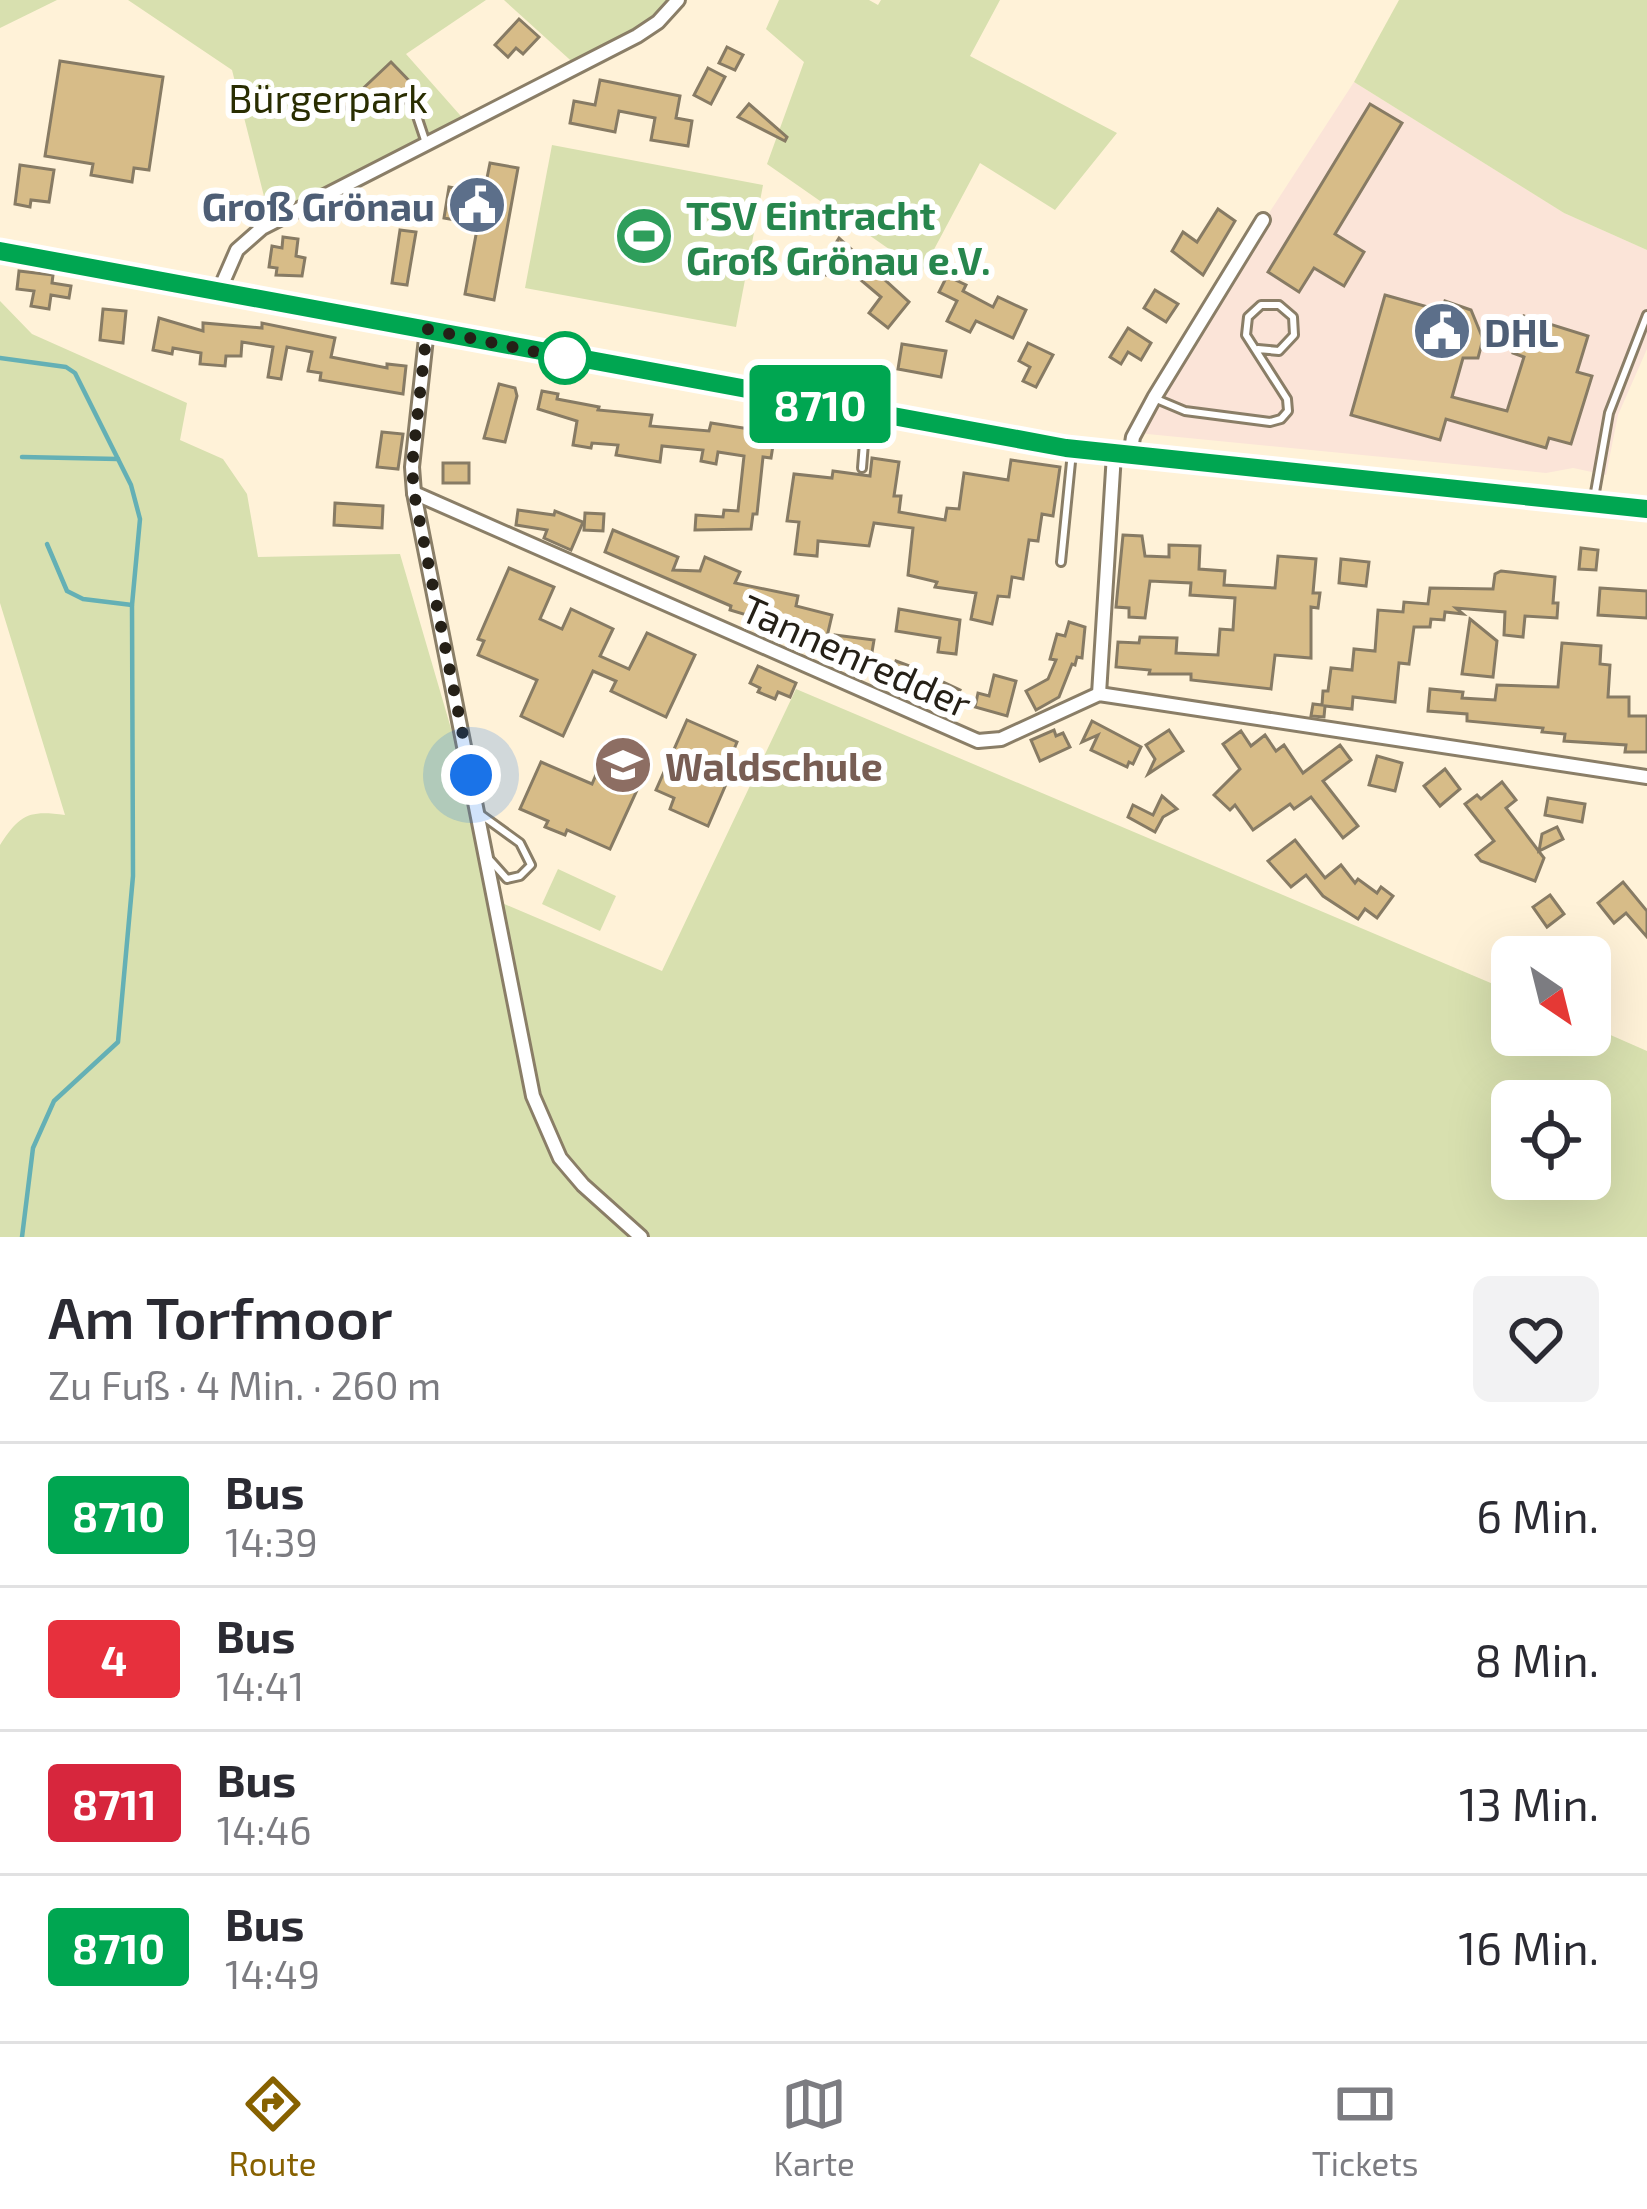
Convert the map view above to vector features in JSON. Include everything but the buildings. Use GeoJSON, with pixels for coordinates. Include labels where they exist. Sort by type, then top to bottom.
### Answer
{"type":"FeatureCollection","features":[{"type":"Feature","properties":{"kind":"main road"},"geometry":{"type":"LineString","coordinates":[[0,251],[1072,449],[1647,509]]}},
{"type":"Feature","properties":{"kind":"street"},"geometry":{"type":"LineString","coordinates":[[220,290],[237,250],[262,228],[637,36],[678,0]]}},
{"type":"Feature","properties":{"kind":"street"},"geometry":{"type":"LineString","coordinates":[[1263,220],[1122,455],[1099,694],[1647,778]]}},
{"type":"Feature","properties":{"kind":"street"},"geometry":{"type":"LineString","coordinates":[[427,329],[412,466],[414,493],[533,1096],[560,1158],[641,1237]]}},
{"type":"Feature","properties":{"kind":"street","name":"Tannenredder"},"geometry":{"type":"LineString","coordinates":[[414,493],[978,741],[1001,739],[1099,694]]}},
{"type":"Feature","properties":{"kind":"lane"},"geometry":{"type":"LineString","coordinates":[[412,104],[426,143]]}},
{"type":"Feature","properties":{"kind":"lane"},"geometry":{"type":"LineString","coordinates":[[1154,398],[1186,411],[1270,422],[1281,419],[1288,411],[1287,399],[1246,335],[1248,317],[1261,305],[1279,304],[1292,317],[1294,335],[1279,351],[1258,350]]}},
{"type":"Feature","properties":{"kind":"lane"},"geometry":{"type":"LineString","coordinates":[[1593,502],[1609,413],[1647,315]]}},
{"type":"Feature","properties":{"kind":"lane"},"geometry":{"type":"LineString","coordinates":[[862,468],[867,412]]}},
{"type":"Feature","properties":{"kind":"lane"},"geometry":{"type":"LineString","coordinates":[[1061,562],[1072,449]]}},
{"type":"Feature","properties":{"kind":"lane"},"geometry":{"type":"LineString","coordinates":[[479,814],[520,843],[531,865],[520,876],[507,879],[488,857]]}},
{"type":"Feature","properties":{"kind":"shaded area"},"geometry":{"type":"Polygon","coordinates":[[[1354,82],[1564,213],[1647,250],[1647,349],[1618,415],[1606,475],[1573,468],[1546,473],[1127,432],[1354,82]]]}},
{"type":"Feature","properties":{"kind":"green space"},"geometry":{"type":"Polygon","coordinates":[[[0,0],[57,0],[0,28],[0,0]]]}},
{"type":"Feature","properties":{"kind":"green space","name":"Bürgerpark"},"geometry":{"type":"Polygon","coordinates":[[[128,0],[486,0],[406,54],[467,123],[271,224],[232,70],[128,0]]]}},
{"type":"Feature","properties":{"kind":"green space"},"geometry":{"type":"Polygon","coordinates":[[[504,0],[676,0],[633,45],[579,68],[504,0]]]}},
{"type":"Feature","properties":{"kind":"green space"},"geometry":{"type":"Polygon","coordinates":[[[779,0],[869,0],[878,5],[881,0],[1000,0],[970,56],[1117,133],[1055,210],[980,163],[922,272],[767,164],[804,62],[766,29],[779,0]]]}},
{"type":"Feature","properties":{"kind":"green space"},"geometry":{"type":"Polygon","coordinates":[[[1399,0],[1647,0],[1647,250],[1564,213],[1354,82],[1399,0]]]}},
{"type":"Feature","properties":{"kind":"green space","name":"TSV Eintracht Groß Grönau e.V."},"geometry":{"type":"Polygon","coordinates":[[[552,145],[763,185],[736,327],[525,288],[552,145]]]}},
{"type":"Feature","properties":{"kind":"green space"},"geometry":{"type":"Polygon","coordinates":[[[0,301],[32,334],[187,403],[180,440],[223,459],[247,494],[258,557],[400,554],[502,903],[662,971],[796,689],[1491,983],[1491,1056],[1611,1056],[1611,1035],[1647,1051],[1647,1237],[0,1237],[0,845],[26,816],[65,815],[0,603],[0,301]]]}},
{"type":"Feature","properties":{"kind":"green space"},"geometry":{"type":"Polygon","coordinates":[[[558,869],[616,896],[600,931],[542,904],[558,869]]]}},
{"type":"Feature","properties":{"kind":"waterway"},"geometry":{"type":"LineString","coordinates":[[0,358],[66,367],[75,373],[131,485],[140,519],[132,605],[133,876],[118,1042],[54,1101],[33,1148],[22,1237]]}},
{"type":"Feature","properties":{"kind":"waterway"},"geometry":{"type":"LineString","coordinates":[[22,457],[118,459]]}},
{"type":"Feature","properties":{"kind":"waterway"},"geometry":{"type":"LineString","coordinates":[[47,544],[67,591],[83,599],[132,605]]}},
{"type":"Feature","properties":{"kind":"bus line","name":"8710"},"geometry":{"type":"LineString","coordinates":[[0,251],[1066,448],[1647,509]]}},
{"type":"Feature","properties":{"kind":"place","name":"Groß Grönau"},"geometry":{"type":"Point","coordinates":[477,205]}},
{"type":"Feature","properties":{"kind":"place","name":"TSV Eintracht Groß Grönau e.V."},"geometry":{"type":"Point","coordinates":[644,236]}},
{"type":"Feature","properties":{"kind":"place","name":"DHL"},"geometry":{"type":"Point","coordinates":[1442,331]}},
{"type":"Feature","properties":{"kind":"place","name":"Waldschule"},"geometry":{"type":"Point","coordinates":[623,765]}},
{"type":"Feature","properties":{"kind":"route"},"geometry":{"type":"LineString","coordinates":[[471,775],[414,493],[412,466],[427,329],[565,358]]}}]}
